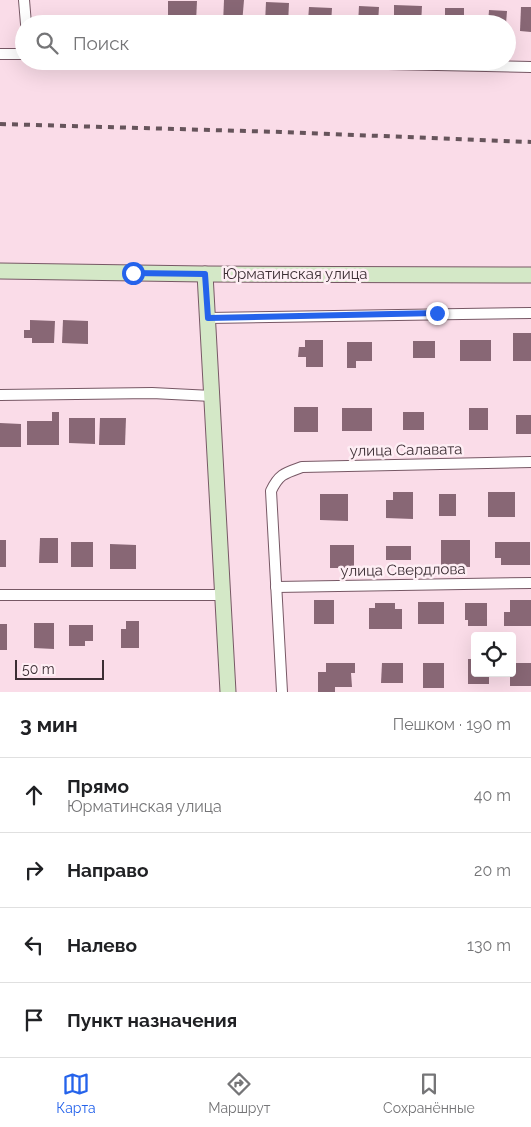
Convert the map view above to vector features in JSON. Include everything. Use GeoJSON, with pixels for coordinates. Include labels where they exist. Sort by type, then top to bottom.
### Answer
{"type":"FeatureCollection","features":[{"type":"Feature","properties":{"kind":"main road","name":"Юрматинская улица"},"geometry":{"type":"LineString","coordinates":[[0,271],[531,275]]}},
{"type":"Feature","properties":{"kind":"main road"},"geometry":{"type":"LineString","coordinates":[[205,274],[228,692]]}},
{"type":"Feature","properties":{"kind":"street"},"geometry":{"type":"LineString","coordinates":[[24,0],[25,15]]}},
{"type":"Feature","properties":{"kind":"street"},"geometry":{"type":"LineString","coordinates":[[0,54],[15,54]]}},
{"type":"Feature","properties":{"kind":"street"},"geometry":{"type":"LineString","coordinates":[[516,67],[531,67]]}},
{"type":"Feature","properties":{"kind":"street"},"geometry":{"type":"LineString","coordinates":[[208,318],[531,313]]}},
{"type":"Feature","properties":{"kind":"street"},"geometry":{"type":"LineString","coordinates":[[0,395],[152,393],[212,396]]}},
{"type":"Feature","properties":{"kind":"street","name":"улица Салавата"},"geometry":{"type":"LineString","coordinates":[[276,587],[271,492],[276,480],[283,474],[302,467],[531,462]]}},
{"type":"Feature","properties":{"kind":"street","name":"улица Свердлова"},"geometry":{"type":"LineString","coordinates":[[276,587],[531,583]]}},
{"type":"Feature","properties":{"kind":"street"},"geometry":{"type":"LineString","coordinates":[[276,587],[282,692]]}},
{"type":"Feature","properties":{"kind":"street"},"geometry":{"type":"LineString","coordinates":[[0,596],[223,595]]}},
{"type":"Feature","properties":{"kind":"building"},"geometry":{"type":"Polygon","coordinates":[[[224,0],[244,0],[243,15],[223,15],[224,0]]]}},
{"type":"Feature","properties":{"kind":"building"},"geometry":{"type":"Polygon","coordinates":[[[168,1],[197,1],[196,15],[168,15],[168,1]]]}},
{"type":"Feature","properties":{"kind":"building"},"geometry":{"type":"Polygon","coordinates":[[[266,2],[289,3],[288,15],[265,15],[266,2]]]}},
{"type":"Feature","properties":{"kind":"building"},"geometry":{"type":"Polygon","coordinates":[[[394,5],[422,6],[422,15],[394,15],[394,5]]]}},
{"type":"Feature","properties":{"kind":"building"},"geometry":{"type":"Polygon","coordinates":[[[359,6],[379,7],[379,15],[358,15],[359,6]]]}},
{"type":"Feature","properties":{"kind":"building"},"geometry":{"type":"Polygon","coordinates":[[[309,7],[332,8],[332,15],[308,15],[309,7]]]}},
{"type":"Feature","properties":{"kind":"building"},"geometry":{"type":"Polygon","coordinates":[[[521,7],[531,7],[531,32],[520,31],[521,7]]]}},
{"type":"Feature","properties":{"kind":"building"},"geometry":{"type":"Polygon","coordinates":[[[445,8],[464,8],[464,15],[445,15],[445,8]]]}},
{"type":"Feature","properties":{"kind":"building"},"geometry":{"type":"Polygon","coordinates":[[[489,10],[507,11],[507,15],[489,15],[489,10]]]}},
{"type":"Feature","properties":{"kind":"building"},"geometry":{"type":"Polygon","coordinates":[[[30,320],[55,321],[54,343],[32,343],[32,338],[24,338],[24,330],[30,330],[30,320]]]}},
{"type":"Feature","properties":{"kind":"building"},"geometry":{"type":"Polygon","coordinates":[[[63,320],[88,321],[88,344],[62,343],[63,320]]]}},
{"type":"Feature","properties":{"kind":"building"},"geometry":{"type":"Polygon","coordinates":[[[513,333],[531,333],[531,361],[513,361],[513,333]]]}},
{"type":"Feature","properties":{"kind":"building"},"geometry":{"type":"Polygon","coordinates":[[[305,340],[323,340],[323,367],[306,367],[306,357],[298,357],[299,347],[305,347],[305,340]]]}},
{"type":"Feature","properties":{"kind":"building"},"geometry":{"type":"Polygon","coordinates":[[[460,340],[491,340],[491,361],[460,361],[460,340]]]}},
{"type":"Feature","properties":{"kind":"building"},"geometry":{"type":"Polygon","coordinates":[[[413,341],[435,341],[435,358],[413,358],[413,341]]]}},
{"type":"Feature","properties":{"kind":"building"},"geometry":{"type":"Polygon","coordinates":[[[347,342],[372,342],[372,361],[356,361],[356,368],[347,368],[347,342]]]}},
{"type":"Feature","properties":{"kind":"building"},"geometry":{"type":"Polygon","coordinates":[[[294,407],[318,407],[318,432],[294,432],[294,407]]]}},
{"type":"Feature","properties":{"kind":"building"},"geometry":{"type":"Polygon","coordinates":[[[342,408],[372,408],[372,431],[342,431],[342,408]]]}},
{"type":"Feature","properties":{"kind":"building"},"geometry":{"type":"Polygon","coordinates":[[[469,408],[488,408],[488,430],[469,430],[469,408]]]}},
{"type":"Feature","properties":{"kind":"building"},"geometry":{"type":"Polygon","coordinates":[[[52,412],[59,412],[59,445],[27,445],[27,421],[52,421],[52,412]]]}},
{"type":"Feature","properties":{"kind":"building"},"geometry":{"type":"Polygon","coordinates":[[[403,412],[424,412],[424,430],[403,430],[403,412]]]}},
{"type":"Feature","properties":{"kind":"building"},"geometry":{"type":"Polygon","coordinates":[[[516,415],[531,415],[531,434],[516,434],[516,415]]]}},
{"type":"Feature","properties":{"kind":"building"},"geometry":{"type":"Polygon","coordinates":[[[69,418],[95,418],[95,444],[69,443],[69,418]]]}},
{"type":"Feature","properties":{"kind":"building"},"geometry":{"type":"Polygon","coordinates":[[[100,418],[126,418],[125,445],[99,445],[100,418]]]}},
{"type":"Feature","properties":{"kind":"building"},"geometry":{"type":"Polygon","coordinates":[[[0,423],[21,424],[21,447],[0,447],[0,423]]]}},
{"type":"Feature","properties":{"kind":"building"},"geometry":{"type":"Polygon","coordinates":[[[393,492],[413,492],[413,519],[386,518],[386,500],[393,500],[393,492]]]}},
{"type":"Feature","properties":{"kind":"building"},"geometry":{"type":"Polygon","coordinates":[[[488,492],[515,492],[515,517],[488,517],[488,492]]]}},
{"type":"Feature","properties":{"kind":"building"},"geometry":{"type":"Polygon","coordinates":[[[320,494],[348,494],[348,521],[320,520],[320,494]]]}},
{"type":"Feature","properties":{"kind":"building"},"geometry":{"type":"Polygon","coordinates":[[[439,494],[456,494],[456,516],[439,516],[439,494]]]}},
{"type":"Feature","properties":{"kind":"building"},"geometry":{"type":"Polygon","coordinates":[[[40,538],[58,538],[58,563],[39,563],[40,538]]]}},
{"type":"Feature","properties":{"kind":"building"},"geometry":{"type":"Polygon","coordinates":[[[0,540],[6,540],[6,567],[0,567],[0,540]]]}},
{"type":"Feature","properties":{"kind":"building"},"geometry":{"type":"Polygon","coordinates":[[[441,540],[470,540],[470,567],[441,567],[441,540]]]}},
{"type":"Feature","properties":{"kind":"building"},"geometry":{"type":"Polygon","coordinates":[[[71,542],[93,542],[93,567],[71,567],[71,542]]]}},
{"type":"Feature","properties":{"kind":"building"},"geometry":{"type":"Polygon","coordinates":[[[495,542],[530,542],[530,565],[501,565],[501,558],[495,558],[495,542]]]}},
{"type":"Feature","properties":{"kind":"building"},"geometry":{"type":"Polygon","coordinates":[[[110,544],[136,545],[136,569],[110,569],[110,544]]]}},
{"type":"Feature","properties":{"kind":"building"},"geometry":{"type":"Polygon","coordinates":[[[330,545],[354,545],[354,568],[330,568],[330,545]]]}},
{"type":"Feature","properties":{"kind":"building"},"geometry":{"type":"Polygon","coordinates":[[[386,546],[411,546],[411,560],[386,560],[386,546]]]}},
{"type":"Feature","properties":{"kind":"building"},"geometry":{"type":"Polygon","coordinates":[[[314,600],[334,600],[334,624],[314,624],[314,600]]]}},
{"type":"Feature","properties":{"kind":"building"},"geometry":{"type":"Polygon","coordinates":[[[510,600],[531,600],[531,626],[504,626],[504,612],[510,612],[510,600]]]}},
{"type":"Feature","properties":{"kind":"building"},"geometry":{"type":"Polygon","coordinates":[[[418,602],[444,602],[444,624],[418,624],[418,602]]]}},
{"type":"Feature","properties":{"kind":"building"},"geometry":{"type":"Polygon","coordinates":[[[375,603],[395,603],[395,609],[402,609],[402,629],[369,629],[369,608],[375,608],[375,603]]]}},
{"type":"Feature","properties":{"kind":"building"},"geometry":{"type":"Polygon","coordinates":[[[465,603],[487,603],[487,626],[468,626],[468,620],[465,620],[465,603]]]}},
{"type":"Feature","properties":{"kind":"building"},"geometry":{"type":"Polygon","coordinates":[[[126,621],[139,621],[139,648],[121,648],[121,629],[126,629],[126,621]]]}},
{"type":"Feature","properties":{"kind":"building"},"geometry":{"type":"Polygon","coordinates":[[[34,623],[54,623],[54,649],[34,648],[34,623]]]}},
{"type":"Feature","properties":{"kind":"building"},"geometry":{"type":"Polygon","coordinates":[[[0,624],[7,624],[7,650],[0,650],[0,624]]]}},
{"type":"Feature","properties":{"kind":"building"},"geometry":{"type":"Polygon","coordinates":[[[69,625],[93,625],[93,641],[85,641],[85,646],[69,646],[69,625]]]}},
{"type":"Feature","properties":{"kind":"building"},"geometry":{"type":"Polygon","coordinates":[[[468,659],[471,659],[471,677],[489,677],[489,684],[468,684],[468,659]]]}},
{"type":"Feature","properties":{"kind":"building"},"geometry":{"type":"Polygon","coordinates":[[[326,663],[355,663],[355,673],[351,673],[352,687],[335,687],[335,692],[318,692],[318,672],[326,672],[326,663]]]}},
{"type":"Feature","properties":{"kind":"building"},"geometry":{"type":"Polygon","coordinates":[[[382,663],[403,663],[403,683],[381,683],[382,663]]]}},
{"type":"Feature","properties":{"kind":"building"},"geometry":{"type":"Polygon","coordinates":[[[423,663],[444,663],[444,688],[423,688],[423,663]]]}},
{"type":"Feature","properties":{"kind":"building"},"geometry":{"type":"Polygon","coordinates":[[[516,663],[531,663],[531,686],[510,686],[510,677],[516,677],[516,663]]]}},
{"type":"Feature","properties":{"kind":"railway"},"geometry":{"type":"LineString","coordinates":[[0,124],[281,132],[531,142]]}},
{"type":"Feature","properties":{"kind":"route"},"geometry":{"type":"LineString","coordinates":[[133,273],[205,274],[208,318],[437,313]]}}]}
